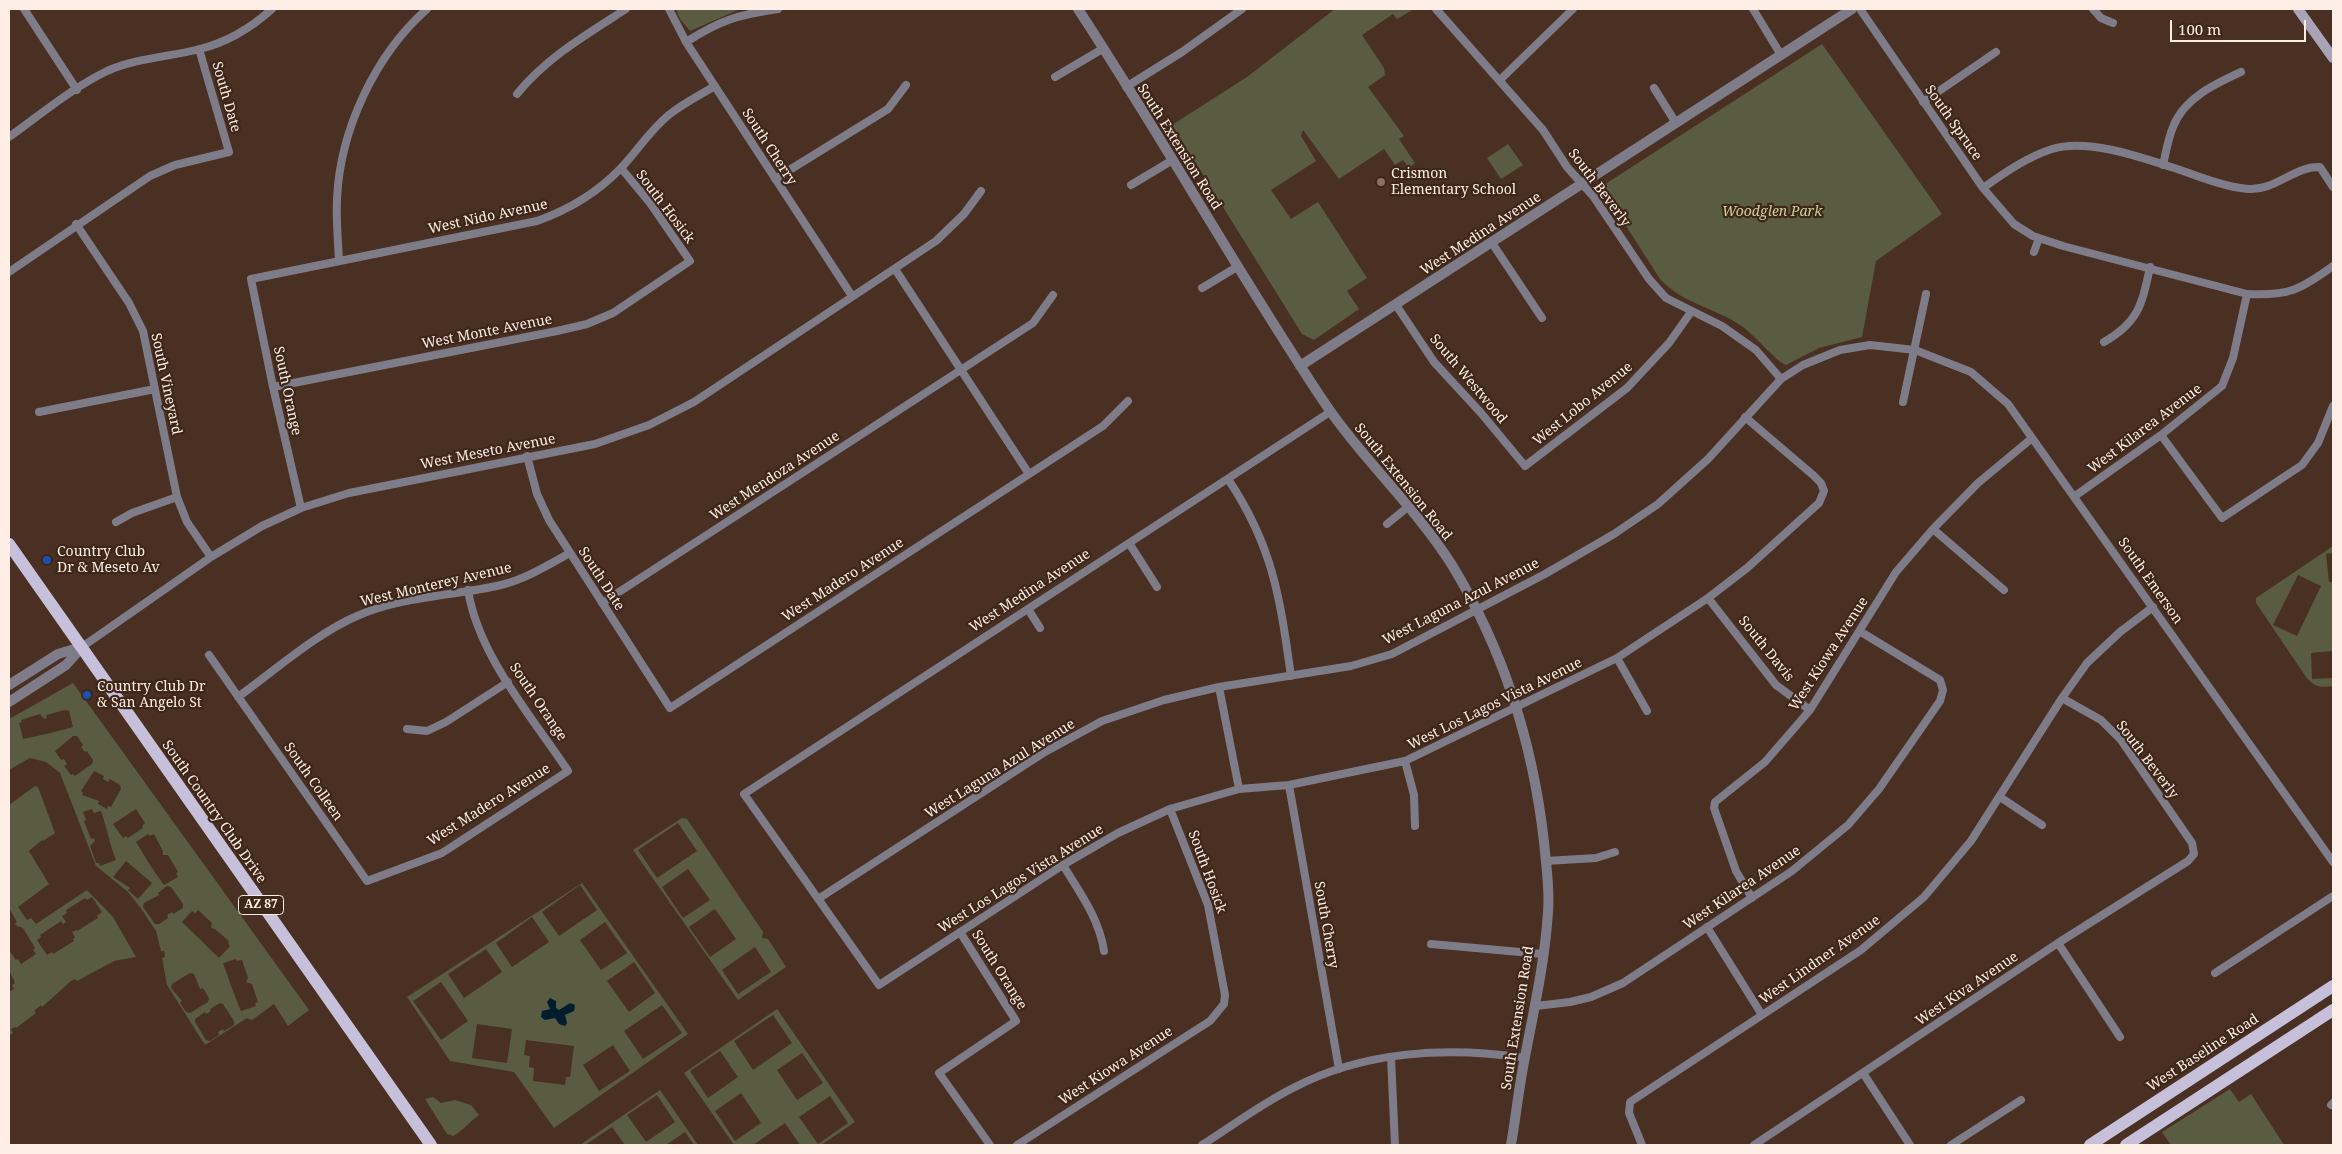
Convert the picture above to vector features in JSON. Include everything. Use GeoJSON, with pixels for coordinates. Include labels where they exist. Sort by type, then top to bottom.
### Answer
{"type":"FeatureCollection","features":[{"type":"Feature","properties":{"kind":"main road"},"geometry":{"type":"LineString","coordinates":[[2298,9],[2333,58]]}},
{"type":"Feature","properties":{"kind":"main road","name":"South Country Club Drive"},"geometry":{"type":"LineString","coordinates":[[9,544],[431,1145]]}},
{"type":"Feature","properties":{"kind":"main road","name":"West Baseline Road"},"geometry":{"type":"LineString","coordinates":[[2090,1145],[2333,986]]}},
{"type":"Feature","properties":{"kind":"main road"},"geometry":{"type":"LineString","coordinates":[[2126,1145],[2333,1010]]}},
{"type":"Feature","properties":{"kind":"street"},"geometry":{"type":"LineString","coordinates":[[24,9],[77,90]]}},
{"type":"Feature","properties":{"kind":"street"},"geometry":{"type":"LineString","coordinates":[[9,137],[108,71],[153,57],[200,50],[231,39],[256,24],[272,9]]}},
{"type":"Feature","properties":{"kind":"street"},"geometry":{"type":"LineString","coordinates":[[339,260],[337,199],[344,152],[362,99],[390,52],[427,9]]}},
{"type":"Feature","properties":{"kind":"street"},"geometry":{"type":"LineString","coordinates":[[516,94],[534,72],[626,9]]}},
{"type":"Feature","properties":{"kind":"street","name":"South Cherry"},"geometry":{"type":"LineString","coordinates":[[669,9],[686,42],[852,296]]}},
{"type":"Feature","properties":{"kind":"street"},"geometry":{"type":"LineString","coordinates":[[686,42],[713,26],[740,14],[778,9]]}},
{"type":"Feature","properties":{"kind":"street","name":"South Extension Road"},"geometry":{"type":"LineString","coordinates":[[1078,9],[1104,48],[1237,267],[1330,412],[1409,506],[1451,564],[1476,608],[1517,707],[1532,760],[1546,861],[1548,910],[1536,1006],[1525,1058],[1511,1145]]}},
{"type":"Feature","properties":{"kind":"street"},"geometry":{"type":"LineString","coordinates":[[1126,87],[1182,52],[1242,9]]}},
{"type":"Feature","properties":{"kind":"street","name":"South Beverly"},"geometry":{"type":"LineString","coordinates":[[1436,9],[1501,79],[1543,130],[1567,167],[1584,184],[1649,279],[1666,298],[1722,326],[1756,350],[1781,379]]}},
{"type":"Feature","properties":{"kind":"street"},"geometry":{"type":"LineString","coordinates":[[1501,79],[1573,9]]}},
{"type":"Feature","properties":{"kind":"street"},"geometry":{"type":"LineString","coordinates":[[1753,9],[1781,55]]}},
{"type":"Feature","properties":{"kind":"street","name":"West Medina Avenue"},"geometry":{"type":"LineString","coordinates":[[1300,366],[1852,9]]}},
{"type":"Feature","properties":{"kind":"street","name":"South Spruce"},"geometry":{"type":"LineString","coordinates":[[1860,9],[1982,188],[2014,224],[2039,238],[2063,246],[2150,267],[2247,294]]}},
{"type":"Feature","properties":{"kind":"street"},"geometry":{"type":"LineString","coordinates":[[2093,9],[2102,18],[2113,23]]}},
{"type":"Feature","properties":{"kind":"street"},"geometry":{"type":"LineString","coordinates":[[1055,77],[1104,48]]}},
{"type":"Feature","properties":{"kind":"street","name":"South Date"},"geometry":{"type":"LineString","coordinates":[[76,224],[150,176],[175,165],[230,152],[200,50]]}},
{"type":"Feature","properties":{"kind":"street"},"geometry":{"type":"LineString","coordinates":[[1923,102],[1996,52]]}},
{"type":"Feature","properties":{"kind":"street"},"geometry":{"type":"LineString","coordinates":[[2163,165],[2173,126],[2184,108],[2213,86],[2241,72]]}},
{"type":"Feature","properties":{"kind":"street"},"geometry":{"type":"LineString","coordinates":[[775,179],[888,109],[906,85]]}},
{"type":"Feature","properties":{"kind":"street","name":"West Nido Avenue"},"geometry":{"type":"LineString","coordinates":[[252,279],[537,221],[561,213],[587,196],[621,168],[643,139],[670,114],[716,86]]}},
{"type":"Feature","properties":{"kind":"street"},"geometry":{"type":"LineString","coordinates":[[1654,88],[1676,123]]}},
{"type":"Feature","properties":{"kind":"street"},"geometry":{"type":"LineString","coordinates":[[1982,188],[2031,157],[2054,148],[2078,146],[2109,150],[2212,181],[2249,189],[2272,185],[2312,167],[2320,168],[2333,187]]}},
{"type":"Feature","properties":{"kind":"street"},"geometry":{"type":"LineString","coordinates":[[1131,185],[1171,161]]}},
{"type":"Feature","properties":{"kind":"street","name":"South Hosick"},"geometry":{"type":"LineString","coordinates":[[621,168],[650,203],[690,261]]}},
{"type":"Feature","properties":{"kind":"street","name":"West Meseto Avenue"},"geometry":{"type":"LineString","coordinates":[[82,647],[211,557],[262,526],[301,508],[349,493],[527,456],[595,444],[649,425],[694,402],[936,241],[964,214],[981,191]]}},
{"type":"Feature","properties":{"kind":"street"},"geometry":{"type":"LineString","coordinates":[[9,272],[76,224]]}},
{"type":"Feature","properties":{"kind":"street","name":"South Vineyard"},"geometry":{"type":"LineString","coordinates":[[76,224],[129,303],[143,331],[177,497],[187,522],[211,557]]}},
{"type":"Feature","properties":{"kind":"street"},"geometry":{"type":"LineString","coordinates":[[2034,252],[2039,238]]}},
{"type":"Feature","properties":{"kind":"street"},"geometry":{"type":"LineString","coordinates":[[1492,242],[1542,318]]}},
{"type":"Feature","properties":{"kind":"street","name":"West Monte Avenue"},"geometry":{"type":"LineString","coordinates":[[273,387],[587,324],[612,313],[690,261]]}},
{"type":"Feature","properties":{"kind":"street"},"geometry":{"type":"LineString","coordinates":[[2247,294],[2276,296],[2308,285],[2333,266]]}},
{"type":"Feature","properties":{"kind":"street"},"geometry":{"type":"LineString","coordinates":[[1202,288],[1237,267]]}},
{"type":"Feature","properties":{"kind":"street"},"geometry":{"type":"LineString","coordinates":[[2104,342],[2127,327],[2135,318],[2142,305],[2150,267]]}},
{"type":"Feature","properties":{"kind":"street"},"geometry":{"type":"LineString","coordinates":[[895,269],[1029,474]]}},
{"type":"Feature","properties":{"kind":"street","name":"South Orange"},"geometry":{"type":"LineString","coordinates":[[252,279],[273,387],[301,508]]}},
{"type":"Feature","properties":{"kind":"street"},"geometry":{"type":"LineString","coordinates":[[1903,402],[1926,294]]}},
{"type":"Feature","properties":{"kind":"street","name":"West Kilarea Avenue"},"geometry":{"type":"LineString","coordinates":[[2074,496],[2161,435],[2222,386],[2233,358],[2247,294]]}},
{"type":"Feature","properties":{"kind":"street","name":"West Mendoza Avenue"},"geometry":{"type":"LineString","coordinates":[[602,603],[1033,324],[1053,295]]}},
{"type":"Feature","properties":{"kind":"street","name":"South Westwood"},"geometry":{"type":"LineString","coordinates":[[1396,305],[1434,362],[1481,413],[1525,466]]}},
{"type":"Feature","properties":{"kind":"street","name":"West Lobo Avenue"},"geometry":{"type":"LineString","coordinates":[[1525,466],[1627,388],[1668,343],[1691,312]]}},
{"type":"Feature","properties":{"kind":"street","name":"West Laguna Azul Avenue"},"geometry":{"type":"LineString","coordinates":[[818,899],[1045,752],[1102,721],[1164,700],[1219,687],[1351,666],[1392,654],[1476,608],[1545,574],[1614,534],[1658,504],[1708,459],[1781,379],[1803,365],[1840,350],[1870,345],[1915,350]]}},
{"type":"Feature","properties":{"kind":"street","name":"South Emerson"},"geometry":{"type":"LineString","coordinates":[[1915,350],[1971,372],[2008,404],[2022,422],[2031,440],[2074,496],[2333,862]]}},
{"type":"Feature","properties":{"kind":"street"},"geometry":{"type":"LineString","coordinates":[[39,412],[155,389]]}},
{"type":"Feature","properties":{"kind":"street","name":"West Madero Avenue"},"geometry":{"type":"LineString","coordinates":[[670,708],[1103,426],[1128,400]]}},
{"type":"Feature","properties":{"kind":"street"},"geometry":{"type":"LineString","coordinates":[[2161,435],[2222,518],[2302,465],[2318,443],[2331,418],[2333,406]]}},
{"type":"Feature","properties":{"kind":"street","name":"West Medina Avenue"},"geometry":{"type":"LineString","coordinates":[[818,899],[744,794],[1330,412]]}},
{"type":"Feature","properties":{"kind":"street","name":"West Los Lagos Vista Avenue"},"geometry":{"type":"LineString","coordinates":[[818,899],[879,985],[1063,865],[1118,833],[1170,810],[1239,789],[1289,786],[1405,761],[1617,658],[1708,598],[1747,568],[1819,503],[1824,491],[1821,483],[1745,417]]}},
{"type":"Feature","properties":{"kind":"street","name":"West Kiowa Avenue"},"geometry":{"type":"LineString","coordinates":[[1752,898],[1731,858],[1714,808],[1714,802],[1766,762],[1810,710],[1861,632],[1896,572],[1933,529],[1978,483],[2031,440]]}},
{"type":"Feature","properties":{"kind":"street","name":"South Date"},"geometry":{"type":"LineString","coordinates":[[527,456],[537,494],[549,520],[670,708]]}},
{"type":"Feature","properties":{"kind":"street"},"geometry":{"type":"LineString","coordinates":[[1228,479],[1247,509],[1266,549],[1282,608],[1291,676]]}},
{"type":"Feature","properties":{"kind":"street"},"geometry":{"type":"LineString","coordinates":[[116,522],[132,513],[177,497]]}},
{"type":"Feature","properties":{"kind":"street"},"geometry":{"type":"LineString","coordinates":[[1387,524],[1409,506]]}},
{"type":"Feature","properties":{"kind":"street"},"geometry":{"type":"LineString","coordinates":[[1933,529],[2004,590]]}},
{"type":"Feature","properties":{"kind":"street"},"geometry":{"type":"LineString","coordinates":[[1129,543],[1157,587]]}},
{"type":"Feature","properties":{"kind":"street","name":"West Monterey Avenue"},"geometry":{"type":"LineString","coordinates":[[238,697],[328,632],[357,616],[391,605],[502,584],[532,574],[570,553]]}},
{"type":"Feature","properties":{"kind":"street","name":"South Orange"},"geometry":{"type":"LineString","coordinates":[[468,590],[476,626],[508,682],[568,771]]}},
{"type":"Feature","properties":{"kind":"street","name":"South Davis"},"geometry":{"type":"LineString","coordinates":[[1708,598],[1776,685],[1810,710]]}},
{"type":"Feature","properties":{"kind":"street","name":"West Lindner Avenue"},"geometry":{"type":"LineString","coordinates":[[1642,1145],[1629,1112],[1630,1102],[1861,950],[1916,904],[1971,840],[2062,698],[2087,663],[2120,632],[2153,607]]}},
{"type":"Feature","properties":{"kind":"street"},"geometry":{"type":"LineString","coordinates":[[1028,609],[1040,628]]}},
{"type":"Feature","properties":{"kind":"street","name":"West Kilarea Avenue"},"geometry":{"type":"LineString","coordinates":[[1536,1006],[1577,1000],[1623,983],[1792,871],[1848,825],[1896,766],[1940,701],[1943,690],[1940,680],[1861,632]]}},
{"type":"Feature","properties":{"kind":"street"},"geometry":{"type":"LineString","coordinates":[[9,686],[58,654],[82,647]]}},
{"type":"Feature","properties":{"kind":"street"},"geometry":{"type":"LineString","coordinates":[[9,702],[66,665],[82,647]]}},
{"type":"Feature","properties":{"kind":"street","name":"South Colleen"},"geometry":{"type":"LineString","coordinates":[[209,655],[367,881]]}},
{"type":"Feature","properties":{"kind":"street"},"geometry":{"type":"LineString","coordinates":[[1617,658],[1646,711]]}},
{"type":"Feature","properties":{"kind":"street"},"geometry":{"type":"LineString","coordinates":[[407,729],[427,731],[446,722],[508,682]]}},
{"type":"Feature","properties":{"kind":"street"},"geometry":{"type":"LineString","coordinates":[[1219,687],[1239,789]]}},
{"type":"Feature","properties":{"kind":"street","name":"South Beverly"},"geometry":{"type":"LineString","coordinates":[[2062,698],[2101,720],[2121,740],[2192,843],[2194,854]]}},
{"type":"Feature","properties":{"kind":"street"},"geometry":{"type":"LineString","coordinates":[[1405,761],[1414,795],[1415,826]]}},
{"type":"Feature","properties":{"kind":"street","name":"West Madero Avenue"},"geometry":{"type":"LineString","coordinates":[[367,881],[442,853],[568,771]]}},
{"type":"Feature","properties":{"kind":"street","name":"South Cherry"},"geometry":{"type":"LineString","coordinates":[[1289,786],[1339,1069]]}},
{"type":"Feature","properties":{"kind":"street"},"geometry":{"type":"LineString","coordinates":[[2000,797],[2042,825]]}},
{"type":"Feature","properties":{"kind":"street","name":"South Hosick"},"geometry":{"type":"LineString","coordinates":[[1170,810],[1208,905],[1225,995],[1224,1004]]}},
{"type":"Feature","properties":{"kind":"street"},"geometry":{"type":"LineString","coordinates":[[1546,861],[1596,858],[1615,852]]}},
{"type":"Feature","properties":{"kind":"street","name":"West Kiva Avenue"},"geometry":{"type":"LineString","coordinates":[[1754,1145],[2058,943],[2188,860],[2194,854]]}},
{"type":"Feature","properties":{"kind":"street"},"geometry":{"type":"LineString","coordinates":[[1063,865],[1092,912],[1102,935],[1104,951]]}},
{"type":"Feature","properties":{"kind":"street"},"geometry":{"type":"LineString","coordinates":[[2215,973],[2333,896]]}},
{"type":"Feature","properties":{"kind":"street"},"geometry":{"type":"LineString","coordinates":[[1706,927],[1762,1015]]}},
{"type":"Feature","properties":{"kind":"street","name":"South Orange"},"geometry":{"type":"LineString","coordinates":[[960,932],[1016,1021],[939,1072],[990,1145]]}},
{"type":"Feature","properties":{"kind":"street"},"geometry":{"type":"LineString","coordinates":[[2058,943],[2120,1037]]}},
{"type":"Feature","properties":{"kind":"street"},"geometry":{"type":"LineString","coordinates":[[1431,944],[1542,954]]}},
{"type":"Feature","properties":{"kind":"street","name":"West Kiowa Avenue"},"geometry":{"type":"LineString","coordinates":[[1017,1145],[1210,1021],[1224,1004]]}},
{"type":"Feature","properties":{"kind":"street"},"geometry":{"type":"LineString","coordinates":[[1202,1145],[1294,1087],[1339,1069],[1392,1057],[1444,1052],[1491,1053],[1525,1058]]}},
{"type":"Feature","properties":{"kind":"street"},"geometry":{"type":"LineString","coordinates":[[1392,1057],[1395,1145]]}},
{"type":"Feature","properties":{"kind":"street"},"geometry":{"type":"LineString","coordinates":[[1863,1073],[1910,1145]]}},
{"type":"Feature","properties":{"kind":"street"},"geometry":{"type":"LineString","coordinates":[[1950,1145],[2021,1100]]}},
{"type":"Feature","properties":{"kind":"green space"},"geometry":{"type":"Polygon","coordinates":[[[676,9],[740,9],[690,31],[680,19],[676,9]]]}},
{"type":"Feature","properties":{"kind":"green space"},"geometry":{"type":"Polygon","coordinates":[[[1335,9],[1414,9],[1397,19],[1393,14],[1362,35],[1384,68],[1385,75],[1368,87],[1404,136],[1399,139],[1415,163],[1409,168],[1403,160],[1395,165],[1384,149],[1339,179],[1303,130],[1301,136],[1316,161],[1271,190],[1291,219],[1318,202],[1367,278],[1347,291],[1359,309],[1314,340],[1302,334],[1172,125],[1247,77],[1335,9]]]}},
{"type":"Feature","properties":{"kind":"green space","name":"Woodglen Park"},"geometry":{"type":"Polygon","coordinates":[[[1822,44],[1942,214],[1876,261],[1862,337],[1819,348],[1786,365],[1743,327],[1679,295],[1669,288],[1660,279],[1603,190],[1607,183],[1822,44]]]}},
{"type":"Feature","properties":{"kind":"green space"},"geometry":{"type":"Polygon","coordinates":[[[1508,144],[1523,165],[1501,179],[1487,158],[1508,144]]]}},
{"type":"Feature","properties":{"kind":"green space"},"geometry":{"type":"Polygon","coordinates":[[[2333,546],[2333,553],[2326,554],[2329,582],[2333,582],[2333,651],[2311,653],[2312,679],[2333,678],[2333,686],[2318,686],[2306,677],[2256,603],[2256,598],[2333,546]],[[2298,575],[2273,625],[2297,636],[2321,586],[2298,575]]]}},
{"type":"Feature","properties":{"kind":"green space"},"geometry":{"type":"Polygon","coordinates":[[[73,683],[309,1010],[288,1026],[274,1004],[252,1020],[247,1018],[205,1045],[167,985],[162,958],[165,957],[164,951],[161,951],[156,931],[128,892],[96,866],[60,773],[46,762],[30,758],[9,770],[9,719],[73,683]],[[65,710],[46,715],[47,718],[44,719],[40,714],[21,720],[22,722],[19,723],[23,739],[73,727],[69,711],[65,710]],[[73,736],[55,751],[61,760],[64,759],[67,764],[64,766],[71,775],[75,776],[92,764],[93,760],[87,751],[85,752],[81,747],[83,745],[77,736],[73,736]],[[94,771],[81,791],[83,792],[82,795],[99,801],[98,804],[107,809],[108,806],[111,807],[121,789],[120,785],[110,779],[108,782],[103,779],[104,776],[94,771]],[[92,809],[83,812],[86,820],[84,821],[91,839],[94,838],[95,841],[90,846],[96,863],[99,863],[100,866],[116,860],[101,811],[94,813],[92,809]],[[136,809],[113,824],[123,838],[126,836],[128,838],[143,828],[142,826],[145,823],[136,809]],[[148,834],[136,842],[164,885],[178,877],[176,873],[178,872],[168,855],[163,855],[163,851],[154,834],[150,836],[148,834]],[[126,861],[113,877],[130,888],[128,890],[138,899],[152,883],[126,861]],[[167,886],[158,893],[159,895],[144,903],[143,907],[155,924],[159,924],[168,918],[167,915],[172,912],[173,914],[183,908],[183,904],[171,887],[167,886]],[[198,910],[195,913],[192,911],[182,922],[219,958],[230,946],[229,941],[215,929],[211,928],[212,923],[198,910]],[[236,959],[223,963],[241,1011],[256,1006],[255,1003],[258,1002],[252,984],[246,982],[248,978],[242,960],[237,961],[236,959]],[[190,973],[172,984],[171,988],[182,1001],[180,1003],[186,1012],[190,1013],[208,1002],[209,998],[203,988],[200,989],[194,974],[190,973]],[[220,1003],[206,1014],[205,1012],[195,1019],[195,1022],[206,1040],[210,1041],[219,1035],[218,1032],[234,1025],[234,1021],[223,1004],[220,1003]]]}},
{"type":"Feature","properties":{"kind":"green space"},"geometry":{"type":"Polygon","coordinates":[[[35,786],[38,787],[55,833],[42,840],[29,851],[49,884],[18,907],[27,920],[31,918],[36,924],[87,890],[113,917],[136,957],[114,961],[77,981],[75,979],[71,981],[42,1007],[41,1005],[34,1011],[36,1013],[16,1028],[11,1029],[13,1033],[9,1036],[9,992],[14,989],[12,985],[15,983],[9,970],[9,950],[21,964],[36,954],[33,950],[35,948],[23,928],[15,924],[17,922],[9,908],[9,805],[35,786]],[[92,897],[87,900],[85,898],[66,910],[67,913],[62,916],[66,922],[63,924],[61,921],[40,935],[41,937],[37,940],[47,955],[52,952],[53,954],[74,941],[75,937],[72,932],[98,918],[97,916],[102,912],[92,897]]]}},
{"type":"Feature","properties":{"kind":"green space"},"geometry":{"type":"Polygon","coordinates":[[[682,818],[687,819],[763,932],[762,938],[768,939],[786,967],[738,1000],[633,850],[682,818]],[[678,823],[638,850],[657,878],[697,851],[678,823]],[[688,869],[662,887],[683,918],[710,900],[688,869]],[[715,909],[689,927],[710,957],[736,939],[715,909]],[[755,947],[722,970],[738,994],[771,972],[755,947]]]}},
{"type":"Feature","properties":{"kind":"green space"},"geometry":{"type":"Polygon","coordinates":[[[582,883],[688,1034],[554,1128],[514,1072],[450,1061],[407,997],[582,883]],[[580,885],[542,912],[559,936],[597,910],[580,885]],[[532,917],[496,943],[512,967],[549,942],[532,917]],[[605,922],[580,940],[601,970],[627,953],[605,922]],[[486,949],[448,974],[464,998],[502,972],[486,949]],[[634,962],[607,981],[629,1012],[655,993],[634,962]],[[441,982],[413,1001],[441,1040],[468,1021],[441,982]],[[662,1005],[624,1031],[643,1059],[682,1033],[662,1005]],[[477,1024],[472,1058],[507,1063],[512,1029],[477,1024]],[[526,1040],[524,1055],[530,1056],[529,1067],[534,1068],[533,1081],[565,1085],[566,1077],[570,1077],[574,1046],[526,1040]],[[613,1045],[583,1065],[599,1091],[630,1071],[613,1045]]]}},
{"type":"Feature","properties":{"kind":"green space"},"geometry":{"type":"Polygon","coordinates":[[[777,1009],[855,1122],[821,1145],[800,1145],[785,1123],[753,1145],[734,1145],[684,1073],[777,1009]],[[773,1015],[734,1041],[753,1070],[792,1043],[773,1015]],[[720,1051],[690,1071],[708,1098],[738,1077],[720,1051]],[[802,1053],[777,1070],[797,1100],[823,1083],[802,1053]],[[741,1093],[715,1111],[735,1141],[761,1123],[741,1093]],[[830,1096],[799,1117],[818,1144],[848,1123],[830,1096]]]}},
{"type":"Feature","properties":{"kind":"green space"},"geometry":{"type":"Polygon","coordinates":[[[2230,1089],[2239,1102],[2251,1094],[2284,1145],[2171,1145],[2162,1132],[2230,1089]]]}},
{"type":"Feature","properties":{"kind":"green space"},"geometry":{"type":"Polygon","coordinates":[[[660,1090],[698,1145],[694,1145],[685,1132],[666,1145],[625,1145],[612,1127],[585,1145],[580,1145],[660,1090]],[[657,1095],[627,1115],[646,1142],[675,1122],[657,1095]]]}},
{"type":"Feature","properties":{"kind":"green space"},"geometry":{"type":"Polygon","coordinates":[[[433,1097],[441,1103],[455,1100],[471,1105],[479,1115],[457,1134],[453,1136],[447,1134],[425,1099],[433,1097]]]}},
{"type":"Feature","properties":{"kind":"water"},"geometry":{"type":"Polygon","coordinates":[[[550,998],[556,1001],[556,1008],[559,1010],[570,1003],[575,1005],[574,1011],[565,1015],[567,1023],[565,1026],[559,1024],[555,1018],[545,1020],[541,1017],[542,1011],[550,1009],[547,1002],[550,998]]]}},
{"type":"Feature","properties":{"kind":"place","name":"Crismon Elementary School"},"geometry":{"type":"Point","coordinates":[1381,182]}},
{"type":"Feature","properties":{"kind":"place","name":"Country Club Dr & Meseto Av"},"geometry":{"type":"Point","coordinates":[47,560]}},
{"type":"Feature","properties":{"kind":"place","name":"Country Club Dr & San Angelo St"},"geometry":{"type":"Point","coordinates":[87,695]}}]}
